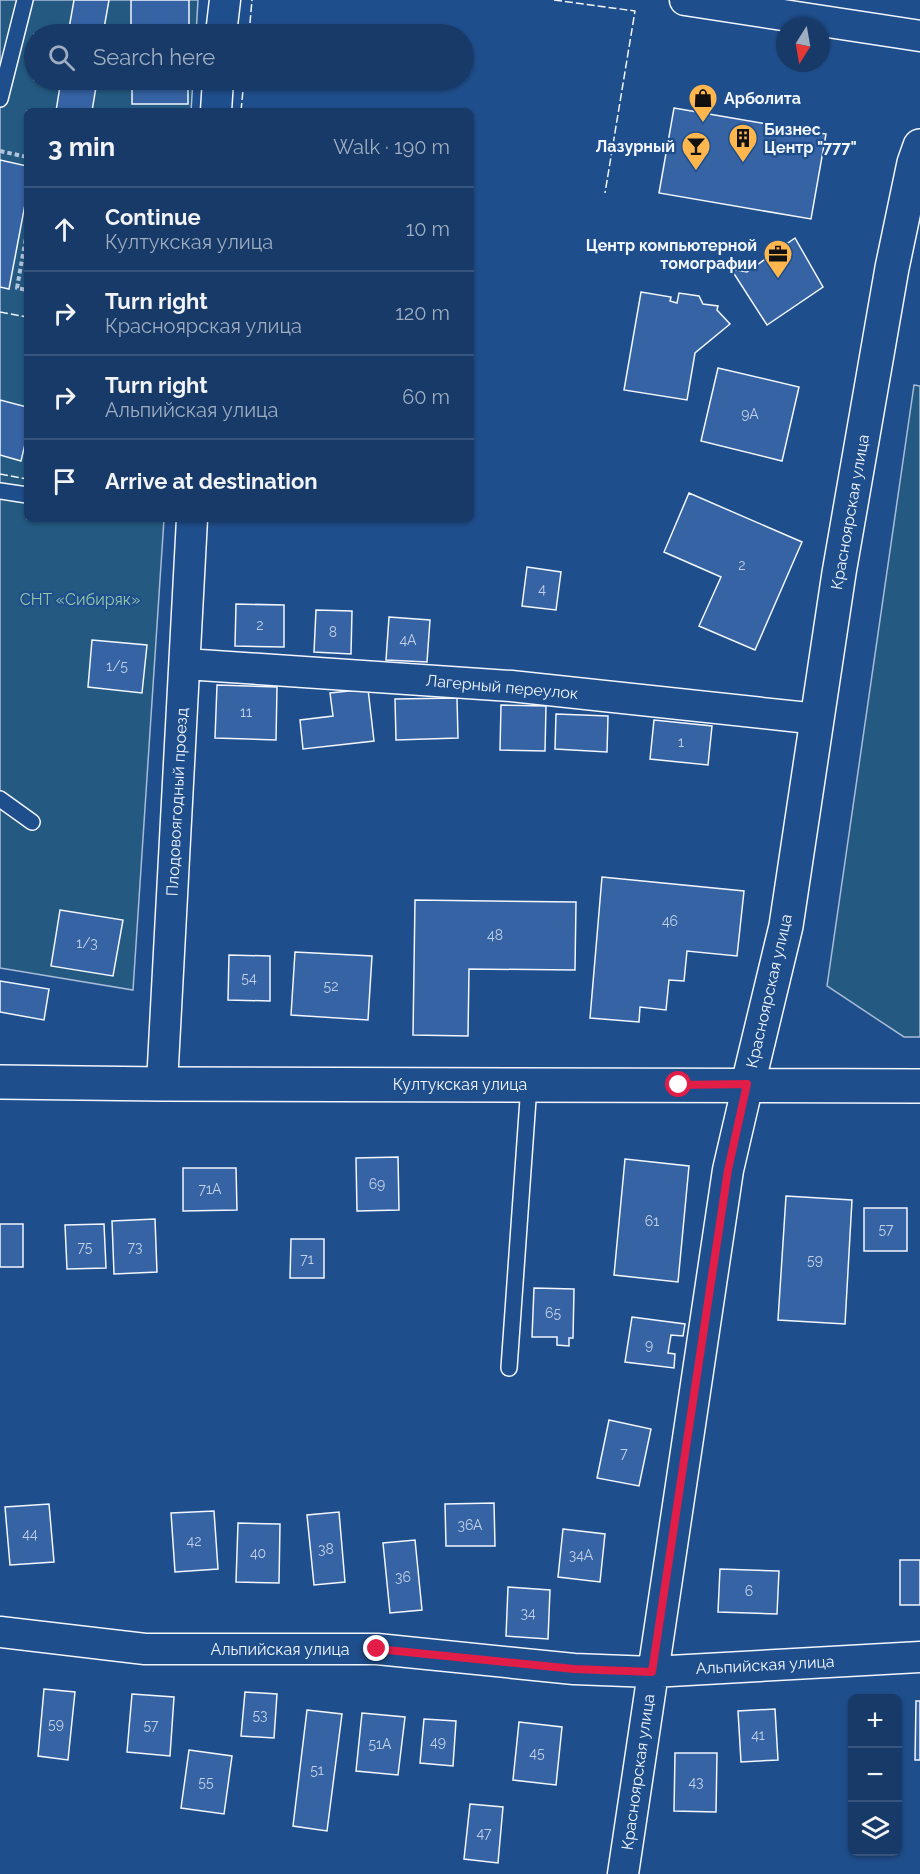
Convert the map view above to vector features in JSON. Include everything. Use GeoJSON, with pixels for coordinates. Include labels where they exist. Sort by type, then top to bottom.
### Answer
{"type":"FeatureCollection","features":[{"type":"Feature","properties":{"kind":"main road","name":"Красноярская улица"},"geometry":{"type":"LineString","coordinates":[[747,1084],[786,926],[839,573],[892,268],[920,146]]}},
{"type":"Feature","properties":{"kind":"main road","name":"Култукская улица"},"geometry":{"type":"LineString","coordinates":[[0,1082],[920,1086]]}},
{"type":"Feature","properties":{"kind":"street"},"geometry":{"type":"LineString","coordinates":[[222,24],[225,0]]}},
{"type":"Feature","properties":{"kind":"street"},"geometry":{"type":"LineString","coordinates":[[686,0],[920,36]]}},
{"type":"Feature","properties":{"kind":"street"},"geometry":{"type":"LineString","coordinates":[[216,108],[217,90]]}},
{"type":"Feature","properties":{"kind":"street","name":"Плодовоягодный проезд"},"geometry":{"type":"LineString","coordinates":[[162,1084],[184,664],[187,522]]}},
{"type":"Feature","properties":{"kind":"street","name":"Лагерный переулок"},"geometry":{"type":"LineString","coordinates":[[184,664],[511,687],[818,719]]}},
{"type":"Feature","properties":{"kind":"street","name":"Красноярская улица"},"geometry":{"type":"LineString","coordinates":[[623,1874],[728,1170],[747,1084]]}},
{"type":"Feature","properties":{"kind":"street","name":"Альпийская улица"},"geometry":{"type":"LineString","coordinates":[[0,1632],[145,1649],[377,1649],[574,1669],[652,1672],[920,1657]]}},
{"type":"Feature","properties":{"kind":"lane"},"geometry":{"type":"LineString","coordinates":[[0,99],[25,0]]}},
{"type":"Feature","properties":{"kind":"lane"},"geometry":{"type":"LineString","coordinates":[[0,491],[24,495]]}},
{"type":"Feature","properties":{"kind":"lane"},"geometry":{"type":"LineString","coordinates":[[0,799],[32,822]]}},
{"type":"Feature","properties":{"kind":"lane"},"geometry":{"type":"LineString","coordinates":[[509,1368],[529,1084]]}},
{"type":"Feature","properties":{"kind":"path"},"geometry":{"type":"LineString","coordinates":[[0,151],[24,156]]}},
{"type":"Feature","properties":{"kind":"path"},"geometry":{"type":"LineString","coordinates":[[24,249],[17,288],[24,289]]}},
{"type":"Feature","properties":{"kind":"green space","name":"СНТ «Сибиряк»"},"geometry":{"type":"Polygon","coordinates":[[[0,0],[198,0],[197,24],[24,24],[24,90],[192,90],[191,108],[24,108],[24,522],[164,522],[133,990],[0,968],[0,0]]]}},
{"type":"Feature","properties":{"kind":"green space"},"geometry":{"type":"Polygon","coordinates":[[[914,385],[920,386],[920,1037],[904,1037],[827,986],[914,385]]]}},
{"type":"Feature","properties":{"kind":"building"},"geometry":{"type":"Polygon","coordinates":[[[74,0],[109,0],[105,24],[70,24],[74,0]]]}},
{"type":"Feature","properties":{"kind":"building"},"geometry":{"type":"Polygon","coordinates":[[[131,0],[189,0],[189,24],[131,24],[131,0]]]}},
{"type":"Feature","properties":{"kind":"building"},"geometry":{"type":"Polygon","coordinates":[[[59,90],[96,90],[92,108],[56,108],[59,90]]]}},
{"type":"Feature","properties":{"kind":"building"},"geometry":{"type":"Polygon","coordinates":[[[132,90],[188,90],[188,104],[132,104],[132,90]]]}},
{"type":"Feature","properties":{"kind":"building","name":"Бизнес Центр \"777\""},"geometry":{"type":"Polygon","coordinates":[[[674,108],[826,134],[811,219],[659,193],[674,108]]]}},
{"type":"Feature","properties":{"kind":"building"},"geometry":{"type":"Polygon","coordinates":[[[0,160],[24,165],[24,210],[9,289],[0,287],[0,160]]]}},
{"type":"Feature","properties":{"kind":"building","name":"Центр компьютерной томографии"},"geometry":{"type":"Polygon","coordinates":[[[795,238],[823,287],[767,325],[731,269],[747,272],[795,238]]]}},
{"type":"Feature","properties":{"kind":"building"},"geometry":{"type":"Polygon","coordinates":[[[641,292],[671,297],[670,301],[677,303],[679,293],[699,296],[703,304],[718,306],[717,310],[730,324],[695,353],[687,400],[624,390],[641,292]]]}},
{"type":"Feature","properties":{"kind":"building"},"geometry":{"type":"Polygon","coordinates":[[[718,368],[799,387],[782,461],[701,441],[718,368]]]}},
{"type":"Feature","properties":{"kind":"building"},"geometry":{"type":"Polygon","coordinates":[[[0,400],[24,406],[24,448],[21,461],[0,455],[0,400]]]}},
{"type":"Feature","properties":{"kind":"building"},"geometry":{"type":"Polygon","coordinates":[[[689,493],[802,542],[755,650],[699,626],[721,577],[664,552],[689,493]]]}},
{"type":"Feature","properties":{"kind":"building"},"geometry":{"type":"Polygon","coordinates":[[[527,567],[561,572],[556,610],[522,606],[527,567]]]}},
{"type":"Feature","properties":{"kind":"building"},"geometry":{"type":"Polygon","coordinates":[[[236,604],[284,605],[284,647],[235,646],[236,604]]]}},
{"type":"Feature","properties":{"kind":"building"},"geometry":{"type":"Polygon","coordinates":[[[316,610],[352,611],[351,654],[314,652],[316,610]]]}},
{"type":"Feature","properties":{"kind":"building"},"geometry":{"type":"Polygon","coordinates":[[[389,617],[430,620],[427,662],[386,660],[389,617]]]}},
{"type":"Feature","properties":{"kind":"building"},"geometry":{"type":"Polygon","coordinates":[[[92,640],[147,645],[142,693],[88,687],[92,640]]]}},
{"type":"Feature","properties":{"kind":"building"},"geometry":{"type":"Polygon","coordinates":[[[217,685],[277,687],[276,740],[215,738],[217,685]]]}},
{"type":"Feature","properties":{"kind":"building"},"geometry":{"type":"Polygon","coordinates":[[[368,689],[374,741],[303,749],[300,720],[333,716],[330,693],[368,689]]]}},
{"type":"Feature","properties":{"kind":"building"},"geometry":{"type":"Polygon","coordinates":[[[457,698],[458,738],[396,740],[395,699],[457,698]]]}},
{"type":"Feature","properties":{"kind":"building"},"geometry":{"type":"Polygon","coordinates":[[[501,705],[546,706],[545,751],[500,750],[501,705]]]}},
{"type":"Feature","properties":{"kind":"building"},"geometry":{"type":"Polygon","coordinates":[[[556,714],[608,716],[607,752],[555,749],[556,714]]]}},
{"type":"Feature","properties":{"kind":"building"},"geometry":{"type":"Polygon","coordinates":[[[654,720],[712,726],[708,765],[650,759],[654,720]]]}},
{"type":"Feature","properties":{"kind":"building"},"geometry":{"type":"Polygon","coordinates":[[[602,877],[744,891],[737,956],[687,951],[684,981],[669,980],[666,1010],[640,1007],[639,1022],[590,1018],[602,877]]]}},
{"type":"Feature","properties":{"kind":"building"},"geometry":{"type":"Polygon","coordinates":[[[415,900],[576,902],[575,970],[469,969],[468,1036],[413,1035],[415,900]]]}},
{"type":"Feature","properties":{"kind":"building"},"geometry":{"type":"Polygon","coordinates":[[[60,910],[123,920],[113,976],[51,966],[60,910]]]}},
{"type":"Feature","properties":{"kind":"building"},"geometry":{"type":"Polygon","coordinates":[[[295,952],[372,956],[368,1020],[291,1015],[295,952]]]}},
{"type":"Feature","properties":{"kind":"building"},"geometry":{"type":"Polygon","coordinates":[[[229,955],[270,956],[270,1001],[228,1000],[229,955]]]}},
{"type":"Feature","properties":{"kind":"building"},"geometry":{"type":"Polygon","coordinates":[[[0,981],[49,989],[44,1020],[0,1012],[0,981]]]}},
{"type":"Feature","properties":{"kind":"building"},"geometry":{"type":"Polygon","coordinates":[[[398,1157],[399,1210],[357,1211],[356,1158],[398,1157]]]}},
{"type":"Feature","properties":{"kind":"building"},"geometry":{"type":"Polygon","coordinates":[[[625,1159],[689,1166],[678,1282],[614,1275],[625,1159]]]}},
{"type":"Feature","properties":{"kind":"building"},"geometry":{"type":"Polygon","coordinates":[[[183,1168],[236,1168],[237,1210],[183,1211],[183,1168]]]}},
{"type":"Feature","properties":{"kind":"building"},"geometry":{"type":"Polygon","coordinates":[[[786,1196],[852,1200],[845,1324],[778,1320],[786,1196]]]}},
{"type":"Feature","properties":{"kind":"building"},"geometry":{"type":"Polygon","coordinates":[[[864,1208],[907,1208],[907,1251],[864,1251],[864,1208]]]}},
{"type":"Feature","properties":{"kind":"building"},"geometry":{"type":"Polygon","coordinates":[[[155,1219],[157,1272],[114,1274],[112,1221],[155,1219]]]}},
{"type":"Feature","properties":{"kind":"building"},"geometry":{"type":"Polygon","coordinates":[[[0,1224],[23,1224],[23,1267],[0,1267],[0,1224]]]}},
{"type":"Feature","properties":{"kind":"building"},"geometry":{"type":"Polygon","coordinates":[[[104,1224],[106,1268],[67,1269],[65,1225],[104,1224]]]}},
{"type":"Feature","properties":{"kind":"building"},"geometry":{"type":"Polygon","coordinates":[[[291,1239],[324,1239],[324,1278],[290,1278],[291,1239]]]}},
{"type":"Feature","properties":{"kind":"building"},"geometry":{"type":"Polygon","coordinates":[[[534,1288],[574,1289],[573,1338],[569,1338],[569,1346],[557,1345],[557,1337],[532,1337],[534,1288]]]}},
{"type":"Feature","properties":{"kind":"building"},"geometry":{"type":"Polygon","coordinates":[[[632,1317],[685,1324],[683,1336],[671,1335],[668,1353],[675,1354],[674,1368],[625,1362],[632,1317]]]}},
{"type":"Feature","properties":{"kind":"building"},"geometry":{"type":"Polygon","coordinates":[[[609,1420],[651,1429],[639,1486],[597,1478],[609,1420]]]}},
{"type":"Feature","properties":{"kind":"building"},"geometry":{"type":"Polygon","coordinates":[[[494,1503],[495,1546],[446,1546],[445,1504],[494,1503]]]}},
{"type":"Feature","properties":{"kind":"building"},"geometry":{"type":"Polygon","coordinates":[[[49,1504],[54,1562],[10,1565],[5,1507],[49,1504]]]}},
{"type":"Feature","properties":{"kind":"building"},"geometry":{"type":"Polygon","coordinates":[[[214,1511],[218,1569],[175,1572],[171,1513],[214,1511]]]}},
{"type":"Feature","properties":{"kind":"building"},"geometry":{"type":"Polygon","coordinates":[[[339,1512],[345,1582],[314,1585],[307,1515],[339,1512]]]}},
{"type":"Feature","properties":{"kind":"building"},"geometry":{"type":"Polygon","coordinates":[[[238,1523],[280,1524],[279,1583],[236,1582],[238,1523]]]}},
{"type":"Feature","properties":{"kind":"building"},"geometry":{"type":"Polygon","coordinates":[[[563,1529],[605,1534],[600,1582],[558,1577],[563,1529]]]}},
{"type":"Feature","properties":{"kind":"building"},"geometry":{"type":"Polygon","coordinates":[[[415,1540],[422,1610],[390,1613],[383,1543],[415,1540]]]}},
{"type":"Feature","properties":{"kind":"building"},"geometry":{"type":"Polygon","coordinates":[[[900,1560],[920,1560],[920,1605],[900,1605],[900,1560]]]}},
{"type":"Feature","properties":{"kind":"building"},"geometry":{"type":"Polygon","coordinates":[[[720,1569],[779,1571],[777,1614],[718,1612],[720,1569]]]}},
{"type":"Feature","properties":{"kind":"building"},"geometry":{"type":"Polygon","coordinates":[[[508,1587],[550,1590],[548,1639],[506,1636],[508,1587]]]}},
{"type":"Feature","properties":{"kind":"building"},"geometry":{"type":"Polygon","coordinates":[[[44,1689],[75,1692],[68,1760],[38,1756],[44,1689]]]}},
{"type":"Feature","properties":{"kind":"building"},"geometry":{"type":"Polygon","coordinates":[[[245,1692],[277,1694],[274,1738],[241,1736],[245,1692]]]}},
{"type":"Feature","properties":{"kind":"building"},"geometry":{"type":"Polygon","coordinates":[[[132,1694],[174,1697],[170,1756],[127,1752],[132,1694]]]}},
{"type":"Feature","properties":{"kind":"building"},"geometry":{"type":"Polygon","coordinates":[[[916,1701],[920,1701],[920,1760],[915,1760],[916,1701]]]}},
{"type":"Feature","properties":{"kind":"building"},"geometry":{"type":"Polygon","coordinates":[[[775,1709],[778,1760],[741,1762],[738,1711],[775,1709]]]}},
{"type":"Feature","properties":{"kind":"building"},"geometry":{"type":"Polygon","coordinates":[[[307,1710],[342,1714],[327,1831],[293,1826],[307,1710]]]}},
{"type":"Feature","properties":{"kind":"building"},"geometry":{"type":"Polygon","coordinates":[[[362,1713],[405,1717],[398,1775],[356,1771],[362,1713]]]}},
{"type":"Feature","properties":{"kind":"building"},"geometry":{"type":"Polygon","coordinates":[[[424,1719],[456,1721],[453,1766],[420,1763],[424,1719]]]}},
{"type":"Feature","properties":{"kind":"building"},"geometry":{"type":"Polygon","coordinates":[[[519,1722],[562,1727],[556,1785],[513,1780],[519,1722]]]}},
{"type":"Feature","properties":{"kind":"building"},"geometry":{"type":"Polygon","coordinates":[[[189,1750],[232,1756],[224,1814],[181,1808],[189,1750]]]}},
{"type":"Feature","properties":{"kind":"building"},"geometry":{"type":"Polygon","coordinates":[[[675,1753],[717,1753],[716,1812],[674,1811],[675,1753]]]}},
{"type":"Feature","properties":{"kind":"building"},"geometry":{"type":"Polygon","coordinates":[[[470,1804],[503,1807],[498,1863],[464,1859],[470,1804]]]}},
{"type":"Feature","properties":{"kind":"fence"},"geometry":{"type":"LineString","coordinates":[[250,24],[252,0]]}},
{"type":"Feature","properties":{"kind":"fence"},"geometry":{"type":"LineString","coordinates":[[554,0],[635,11],[605,193]]}},
{"type":"Feature","properties":{"kind":"fence"},"geometry":{"type":"LineString","coordinates":[[241,108],[243,90]]}},
{"type":"Feature","properties":{"kind":"fence"},"geometry":{"type":"LineString","coordinates":[[0,312],[24,316]]}},
{"type":"Feature","properties":{"kind":"fence"},"geometry":{"type":"LineString","coordinates":[[0,474],[24,478]]}},
{"type":"Feature","properties":{"kind":"place","name":"Арболита"},"geometry":{"type":"Point","coordinates":[703,124]}},
{"type":"Feature","properties":{"kind":"place","name":"Бизнес Центр \"777\""},"geometry":{"type":"Point","coordinates":[743,164]}},
{"type":"Feature","properties":{"kind":"place","name":"Лазурный"},"geometry":{"type":"Point","coordinates":[696,172]}},
{"type":"Feature","properties":{"kind":"place","name":"Центр компьютерной томографии"},"geometry":{"type":"Point","coordinates":[778,280]}},
{"type":"Feature","properties":{"kind":"route"},"geometry":{"type":"LineString","coordinates":[[377,1649],[574,1669],[652,1672],[728,1170],[747,1084],[679,1085]]}}]}
